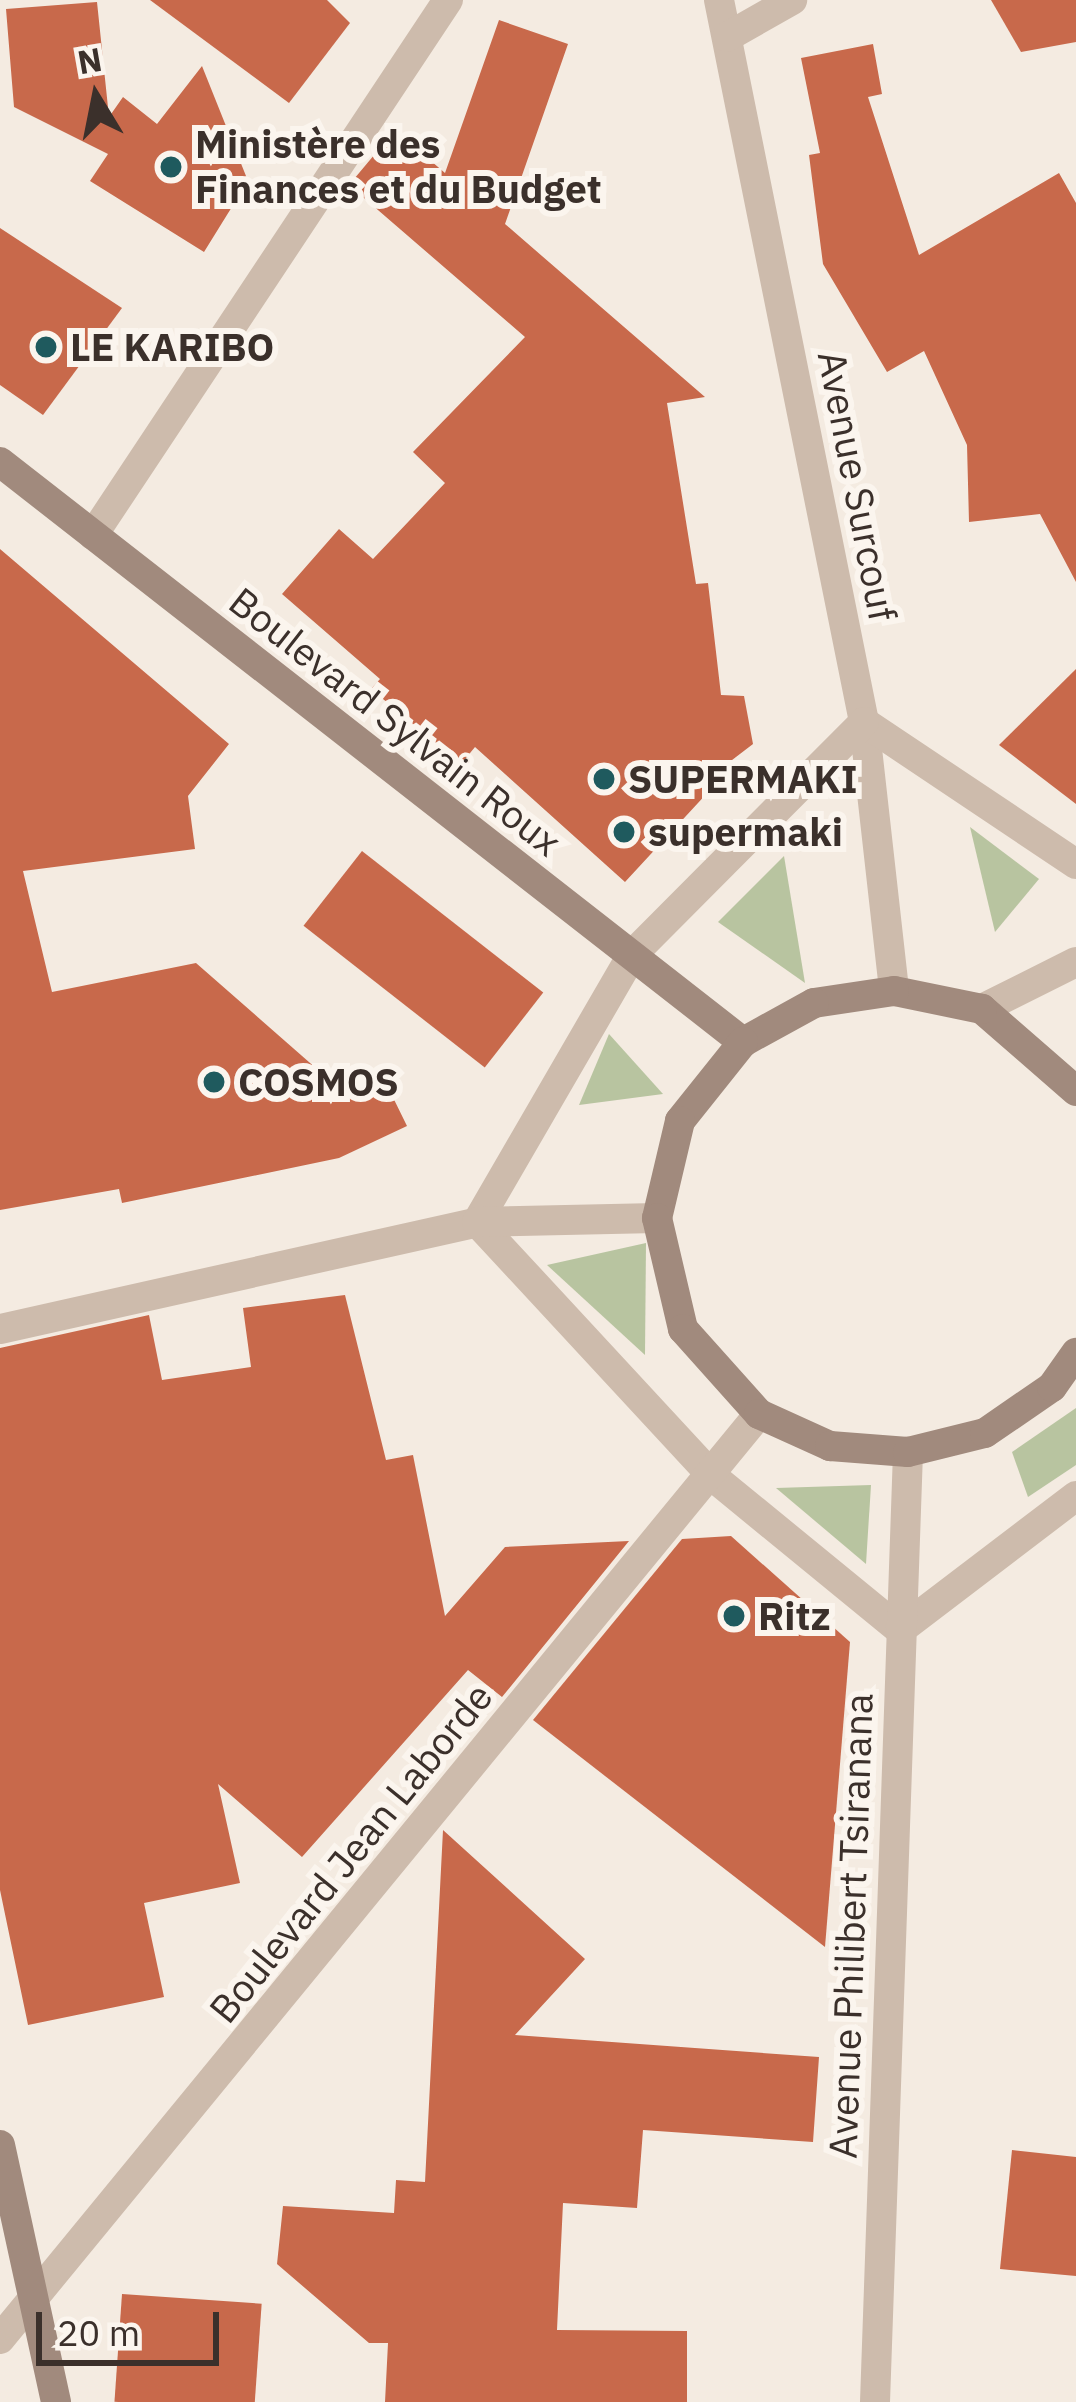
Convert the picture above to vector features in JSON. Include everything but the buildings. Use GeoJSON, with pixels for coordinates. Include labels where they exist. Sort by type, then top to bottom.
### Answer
{"type":"FeatureCollection","features":[{"type":"Feature","properties":{"kind":"main road","name":"Boulevard Sylvain Roux"},"geometry":{"type":"LineString","coordinates":[[0,462],[743,1042]]}},
{"type":"Feature","properties":{"kind":"main road"},"geometry":{"type":"LineString","coordinates":[[1076,1091],[982,1009],[894,991],[814,1003],[743,1042],[680,1121],[656,1218],[683,1329],[759,1414],[830,1446],[908,1452],[986,1432],[1052,1387],[1076,1353]]}},
{"type":"Feature","properties":{"kind":"main road"},"geometry":{"type":"LineString","coordinates":[[0,2145],[56,2402]]}},
{"type":"Feature","properties":{"kind":"street"},"geometry":{"type":"LineString","coordinates":[[93,535],[448,0]]}},
{"type":"Feature","properties":{"kind":"street","name":"Avenue Surcouf"},"geometry":{"type":"LineString","coordinates":[[718,0],[864,722],[894,991]]}},
{"type":"Feature","properties":{"kind":"street"},"geometry":{"type":"LineString","coordinates":[[727,37],[792,0]]}},
{"type":"Feature","properties":{"kind":"street"},"geometry":{"type":"LineString","coordinates":[[477,1222],[632,956],[864,722],[1076,864]]}},
{"type":"Feature","properties":{"kind":"street"},"geometry":{"type":"LineString","coordinates":[[982,1009],[1076,962]]}},
{"type":"Feature","properties":{"kind":"street"},"geometry":{"type":"LineString","coordinates":[[0,1329],[477,1222],[656,1218]]}},
{"type":"Feature","properties":{"kind":"street"},"geometry":{"type":"LineString","coordinates":[[477,1222],[712,1476],[900,1630],[1076,1496]]}},
{"type":"Feature","properties":{"kind":"street","name":"Boulevard Jean Laborde"},"geometry":{"type":"LineString","coordinates":[[0,2339],[759,1414]]}},
{"type":"Feature","properties":{"kind":"street","name":"Avenue Philibert Tsiranana"},"geometry":{"type":"LineString","coordinates":[[875,2402],[908,1452]]}},
{"type":"Feature","properties":{"kind":"green space"},"geometry":{"type":"Polygon","coordinates":[[[970,827],[1039,879],[995,932],[970,827]]]}},
{"type":"Feature","properties":{"kind":"green space"},"geometry":{"type":"Polygon","coordinates":[[[784,856],[805,983],[718,922],[784,856]]]}},
{"type":"Feature","properties":{"kind":"green space"},"geometry":{"type":"Polygon","coordinates":[[[609,1034],[663,1094],[579,1105],[609,1034]]]}},
{"type":"Feature","properties":{"kind":"green space"},"geometry":{"type":"Polygon","coordinates":[[[646,1243],[645,1355],[547,1265],[646,1243]]]}},
{"type":"Feature","properties":{"kind":"green space"},"geometry":{"type":"Polygon","coordinates":[[[1076,1408],[1076,1465],[1028,1497],[1012,1452],[1076,1408]]]}},
{"type":"Feature","properties":{"kind":"green space"},"geometry":{"type":"Polygon","coordinates":[[[871,1485],[866,1564],[776,1488],[871,1485]]]}},
{"type":"Feature","properties":{"kind":"place","name":"Ministère des Finances et du Budget"},"geometry":{"type":"Point","coordinates":[171,167]}},
{"type":"Feature","properties":{"kind":"place","name":"LE KARIBO"},"geometry":{"type":"Point","coordinates":[46,347]}},
{"type":"Feature","properties":{"kind":"place","name":"SUPERMAKI"},"geometry":{"type":"Point","coordinates":[604,779]}},
{"type":"Feature","properties":{"kind":"place","name":"supermaki"},"geometry":{"type":"Point","coordinates":[624,832]}},
{"type":"Feature","properties":{"kind":"place","name":"COSMOS"},"geometry":{"type":"Point","coordinates":[214,1082]}},
{"type":"Feature","properties":{"kind":"place","name":"Ritz"},"geometry":{"type":"Point","coordinates":[734,1616]}}]}
